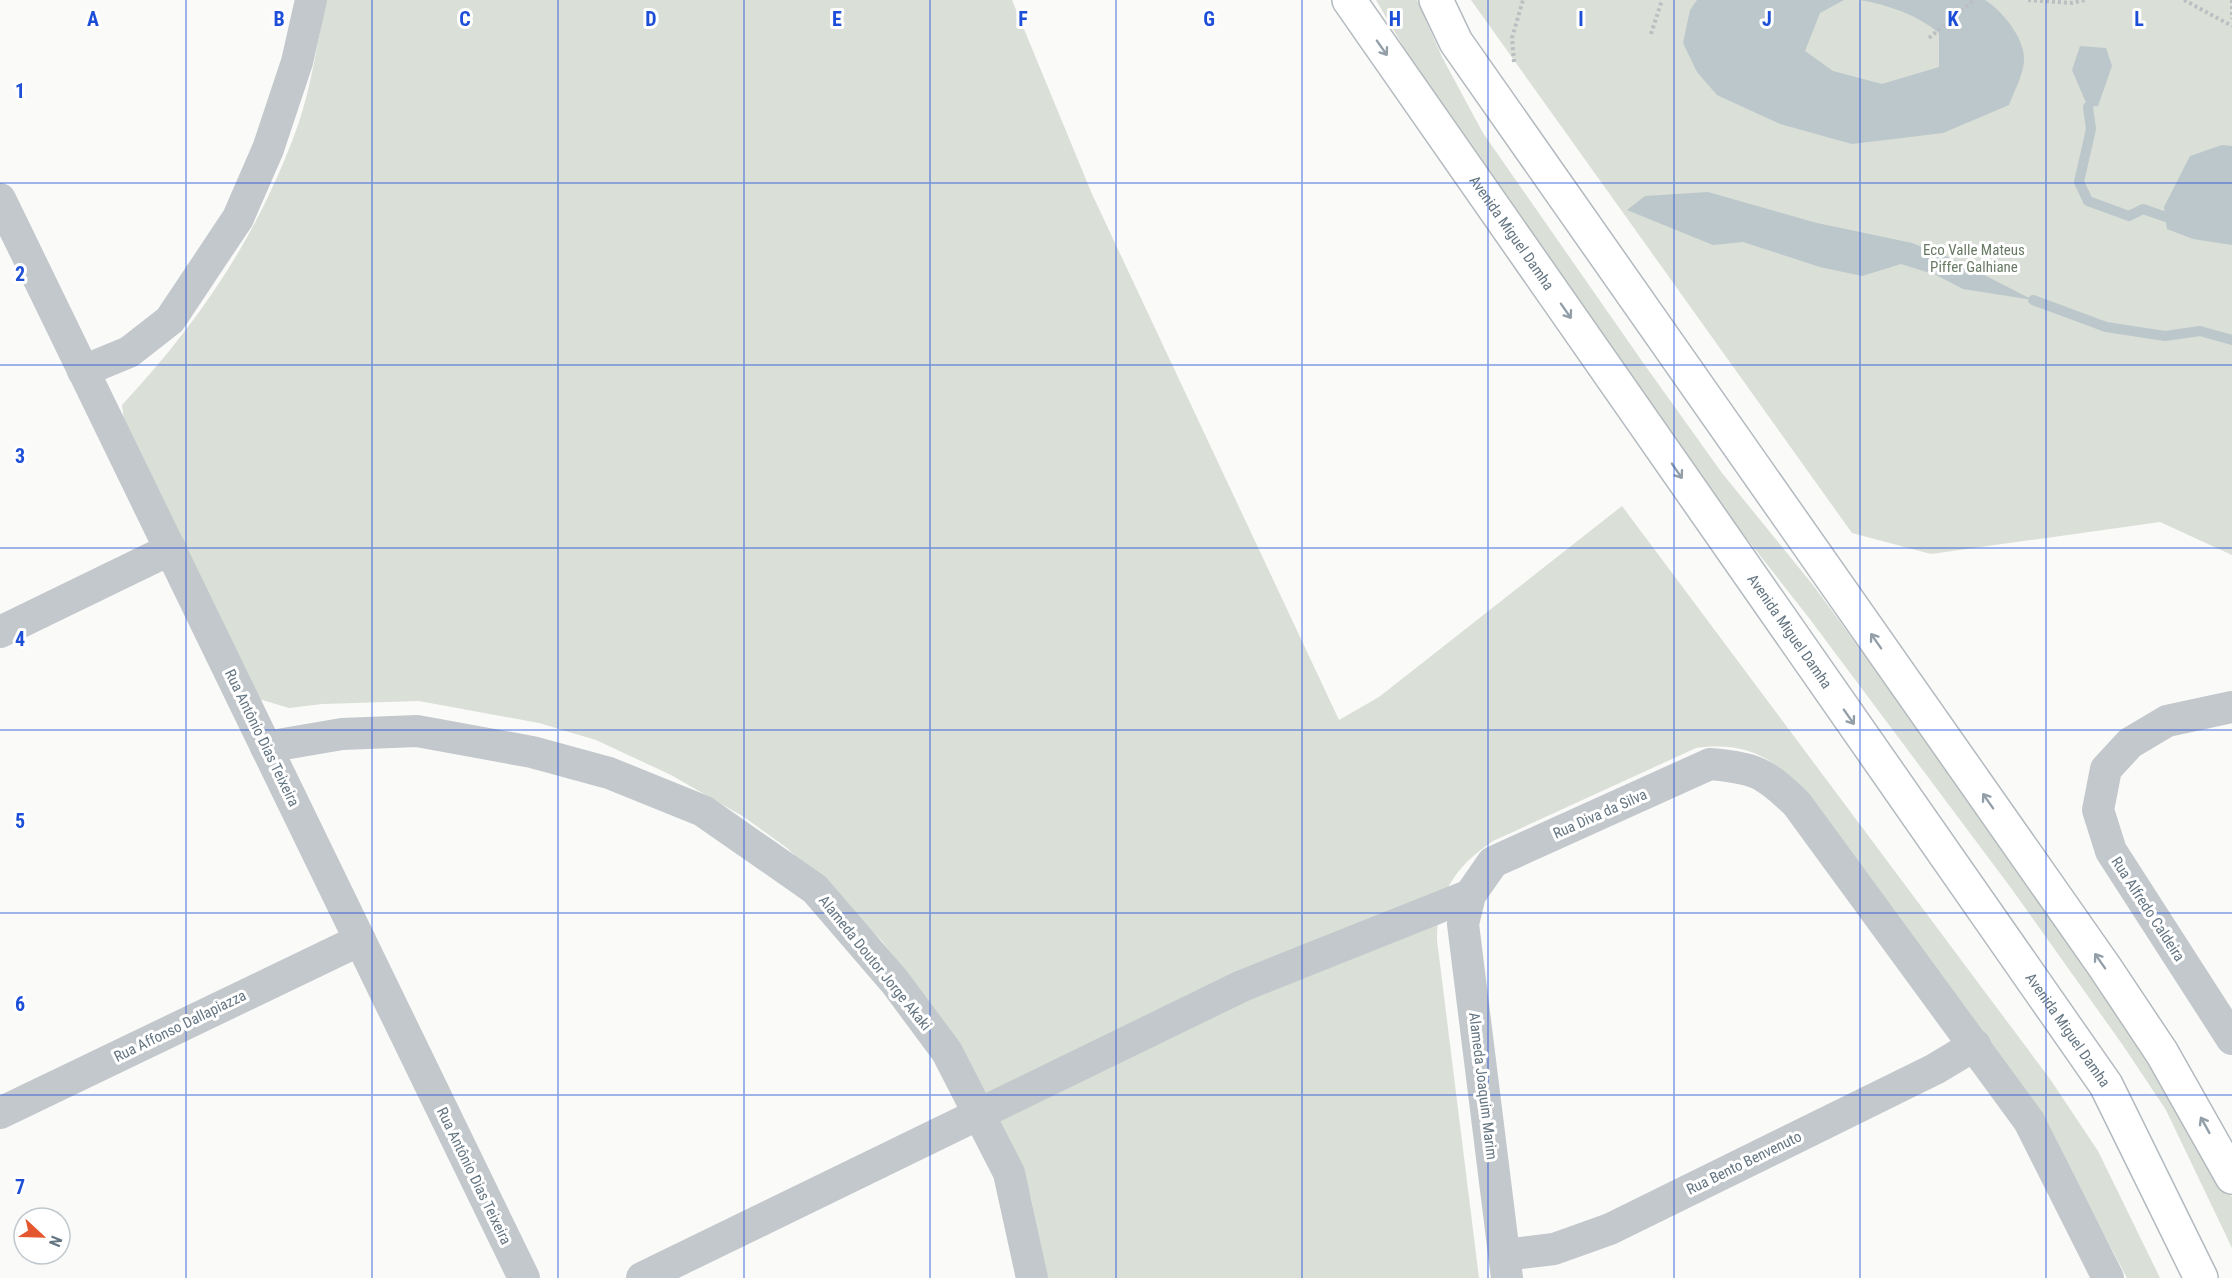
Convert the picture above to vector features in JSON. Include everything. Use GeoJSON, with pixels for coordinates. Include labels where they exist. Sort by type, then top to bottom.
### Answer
{"type":"FeatureCollection","features":[{"type":"Feature","properties":{"kind":"street"},"geometry":{"type":"LineString","coordinates":[[83,371],[129,352],[170,320],[238,218],[268,149],[297,62],[311,0]]}},
{"type":"Feature","properties":{"kind":"street","name":"Avenida Miguel Damha"},"geometry":{"type":"LineString","coordinates":[[1349,0],[2106,1085],[2201,1278]]}},
{"type":"Feature","properties":{"kind":"street"},"geometry":{"type":"LineString","coordinates":[[1436,0],[1456,42],[2104,966],[2162,1053],[2232,1177]]}},
{"type":"Feature","properties":{"kind":"street","name":"Rua Antônio Dias Teixeira"},"geometry":{"type":"LineString","coordinates":[[0,199],[524,1278]]}},
{"type":"Feature","properties":{"kind":"street"},"geometry":{"type":"LineString","coordinates":[[0,632],[171,549]]}},
{"type":"Feature","properties":{"kind":"street","name":"Rua Alfredo Caldeira"},"geometry":{"type":"LineString","coordinates":[[2232,707],[2167,721],[2130,743],[2106,769],[2098,810],[2111,851],[2232,1039]]}},
{"type":"Feature","properties":{"kind":"street","name":"Alameda Doutor Jorge Akaki"},"geometry":{"type":"LineString","coordinates":[[266,747],[342,734],[417,732],[532,752],[609,773],[703,811],[815,890],[895,982],[947,1052],[1009,1173],[1032,1278]]}},
{"type":"Feature","properties":{"kind":"street","name":"Rua Diva da Silva"},"geometry":{"type":"LineString","coordinates":[[1470,894],[1493,862],[1710,764],[1747,767],[1776,783],[1797,804],[1975,1045]]}},
{"type":"Feature","properties":{"kind":"street"},"geometry":{"type":"LineString","coordinates":[[642,1278],[1242,986],[1470,894]]}},
{"type":"Feature","properties":{"kind":"street","name":"Alameda Joaquim Marim"},"geometry":{"type":"LineString","coordinates":[[1470,894],[1463,924],[1506,1266]]}},
{"type":"Feature","properties":{"kind":"street","name":"Rua Affonso Dallapiazza"},"geometry":{"type":"LineString","coordinates":[[0,1113],[360,940]]}},
{"type":"Feature","properties":{"kind":"street"},"geometry":{"type":"LineString","coordinates":[[1975,1045],[2029,1120],[2108,1278]]}},
{"type":"Feature","properties":{"kind":"street","name":"Rua Bento Benvenuto"},"geometry":{"type":"LineString","coordinates":[[1506,1266],[1610,1229],[1935,1069],[1975,1045]]}},
{"type":"Feature","properties":{"kind":"path"},"geometry":{"type":"LineString","coordinates":[[1514,62],[1512,38],[1523,0]]}},
{"type":"Feature","properties":{"kind":"path"},"geometry":{"type":"LineString","coordinates":[[1651,34],[1662,0]]}},
{"type":"Feature","properties":{"kind":"path"},"geometry":{"type":"LineString","coordinates":[[1929,38],[1974,0]]}},
{"type":"Feature","properties":{"kind":"path"},"geometry":{"type":"LineString","coordinates":[[2028,0],[2072,3],[2085,0]]}},
{"type":"Feature","properties":{"kind":"path"},"geometry":{"type":"LineString","coordinates":[[2184,0],[2232,26]]}},
{"type":"Feature","properties":{"kind":"path"},"geometry":{"type":"LineString","coordinates":[[2232,0],[2232,19]]}},
{"type":"Feature","properties":{"kind":"green space"},"geometry":{"type":"Polygon","coordinates":[[[327,0],[1012,0],[1092,194],[1339,720],[1379,697],[1622,506],[2050,1079],[2098,1151],[2160,1278],[2127,1278],[2068,1166],[1800,789],[1778,767],[1754,753],[1728,747],[1712,747],[1696,748],[1493,841],[1459,871],[1445,895],[1440,908],[1437,940],[1479,1278],[1048,1278],[1031,1198],[1018,1161],[960,1045],[882,941],[787,848],[744,817],[671,775],[596,740],[539,723],[419,701],[322,704],[289,708],[259,699],[125,428],[122,405],[151,373],[202,308],[246,239],[265,203],[303,110],[327,0]]]}},
{"type":"Feature","properties":{"kind":"green space"},"geometry":{"type":"Polygon","coordinates":[[[1376,0],[1417,0],[1442,57],[1483,133],[1722,473],[1813,585],[1983,817],[2177,1093],[2232,1197],[2232,1248],[2166,1110],[2122,1044],[2011,888],[1809,618],[1704,484],[1417,70],[1376,0]]]}},
{"type":"Feature","properties":{"kind":"green space","name":"Eco Valle Mateus Piffer Galhiane"},"geometry":{"type":"Polygon","coordinates":[[[1471,0],[2232,0],[2232,555],[2160,522],[1931,554],[1852,533],[1471,0]]]}},
{"type":"Feature","properties":{"kind":"shaded area"},"geometry":{"type":"Polygon","coordinates":[[[1697,0],[1844,0],[1820,13],[1805,51],[1833,71],[1882,84],[1939,67],[1939,33],[1901,11],[1860,0],[1985,0],[2012,26],[2021,44],[2024,61],[2009,105],[1943,133],[1852,144],[1780,124],[1717,95],[1697,72],[1683,43],[1690,10],[1697,0]]]}},
{"type":"Feature","properties":{"kind":"shaded area"},"geometry":{"type":"Polygon","coordinates":[[[2080,46],[2106,48],[2112,66],[2098,106],[2088,107],[2072,70],[2080,46]]]}},
{"type":"Feature","properties":{"kind":"shaded area"},"geometry":{"type":"Polygon","coordinates":[[[2222,145],[2232,146],[2232,245],[2193,239],[2167,229],[2164,207],[2190,156],[2222,145]]]}},
{"type":"Feature","properties":{"kind":"shaded area"},"geometry":{"type":"Polygon","coordinates":[[[1708,192],[1817,223],[1912,243],[1953,259],[2033,300],[1963,289],[1936,275],[1901,264],[1862,276],[1820,267],[1743,242],[1713,245],[1627,210],[1645,196],[1708,192]]]}},
{"type":"Feature","properties":{"kind":"waterway"},"geometry":{"type":"LineString","coordinates":[[2088,107],[2091,129],[2079,182],[2088,201],[2129,216],[2143,209],[2166,217]]}},
{"type":"Feature","properties":{"kind":"waterway"},"geometry":{"type":"LineString","coordinates":[[2033,300],[2106,327],[2165,336],[2200,331],[2232,340]]}}]}
